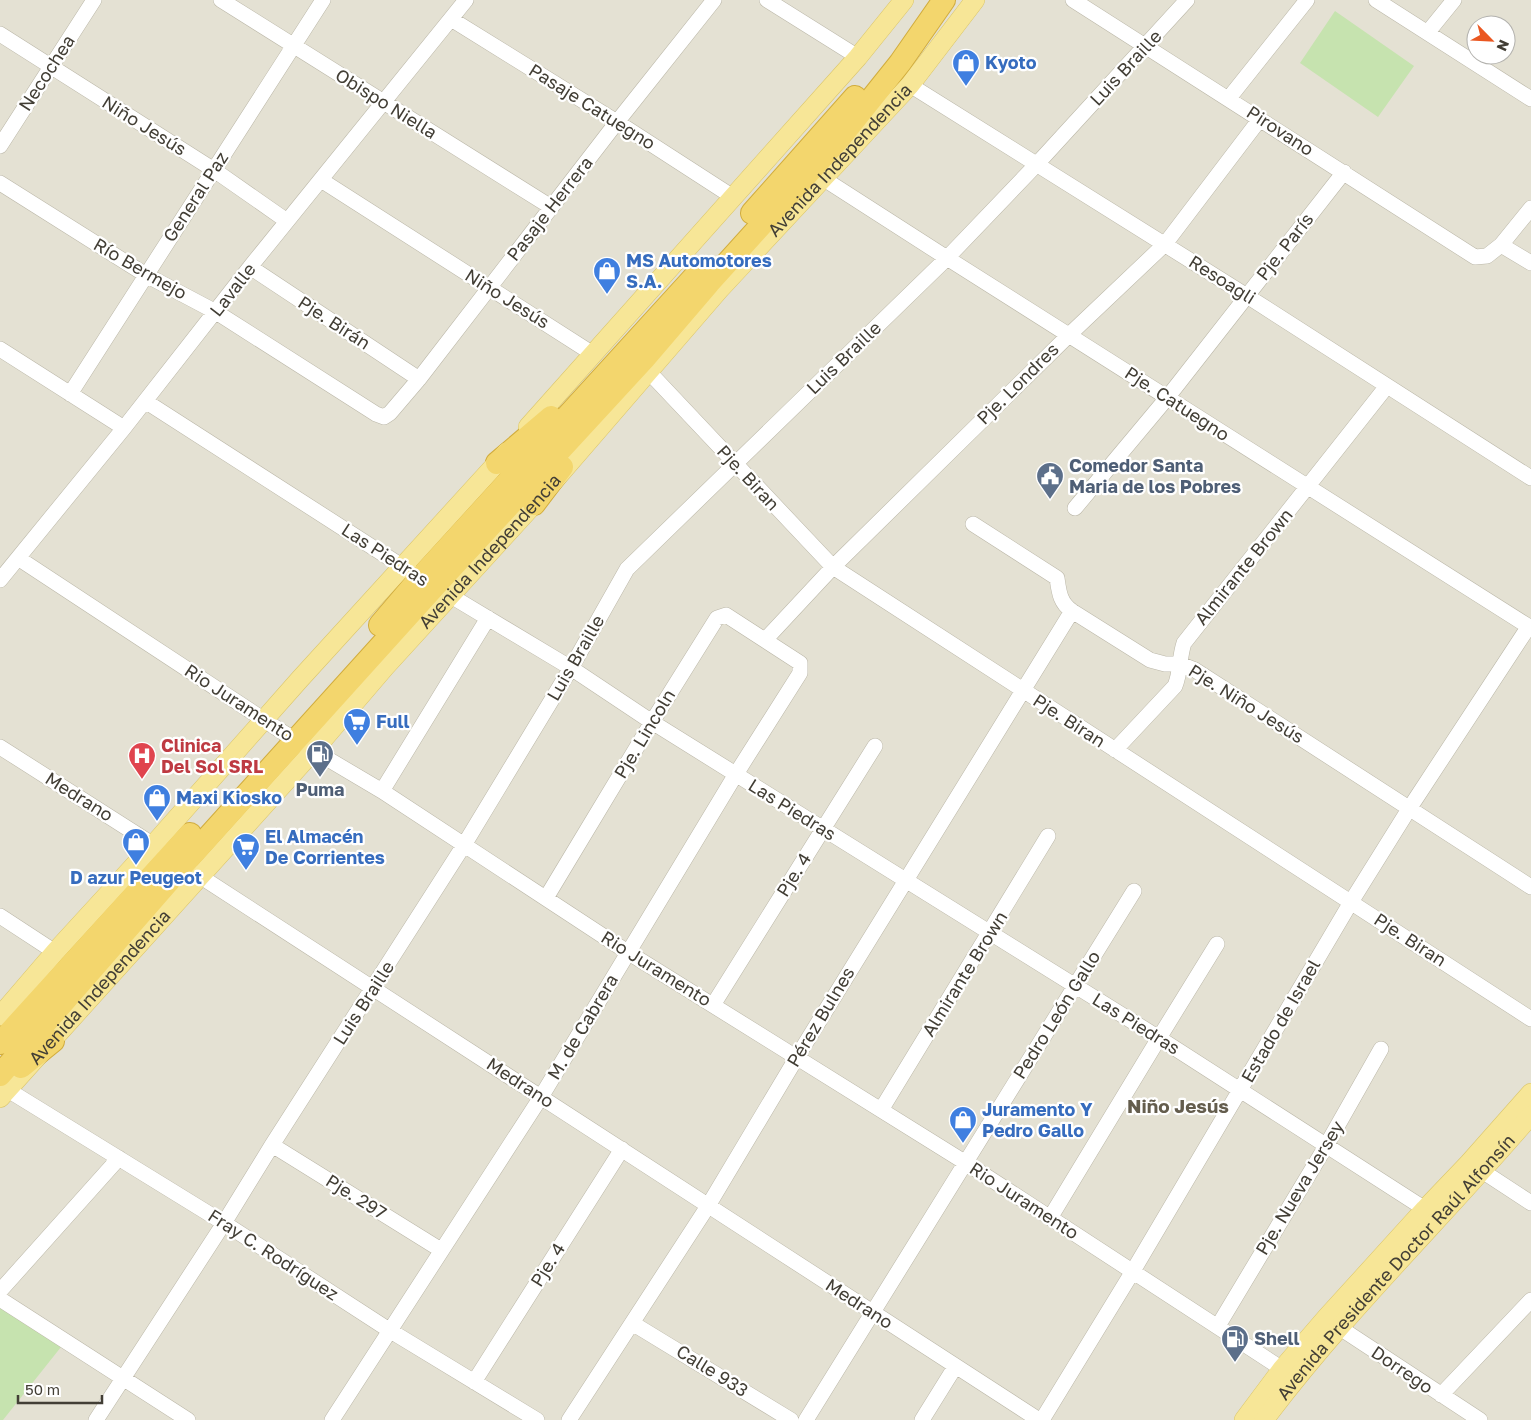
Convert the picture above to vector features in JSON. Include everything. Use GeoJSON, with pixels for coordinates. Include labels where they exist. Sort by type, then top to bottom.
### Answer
{"type":"FeatureCollection","features":[{"type":"Feature","properties":{"kind":"highway","name":"Avenida Independencia"},"geometry":{"type":"LineString","coordinates":[[640,361],[875,75],[932,0]]}},
{"type":"Feature","properties":{"kind":"highway","name":"Avenida Independencia"},"geometry":{"type":"LineString","coordinates":[[0,1043],[177,860],[298,741],[427,582],[640,361],[840,138],[900,63],[944,0]]}},
{"type":"Feature","properties":{"kind":"highway"},"geometry":{"type":"LineString","coordinates":[[709,283],[752,249],[802,203]]}},
{"type":"Feature","properties":{"kind":"highway"},"geometry":{"type":"LineString","coordinates":[[497,463],[640,361]]}},
{"type":"Feature","properties":{"kind":"highway"},"geometry":{"type":"LineString","coordinates":[[534,504],[640,361]]}},
{"type":"Feature","properties":{"kind":"highway","name":"Avenida Independencia"},"geometry":{"type":"LineString","coordinates":[[2,1087],[177,860]]}},
{"type":"Feature","properties":{"kind":"highway"},"geometry":{"type":"LineString","coordinates":[[2,1087],[53,1041]]}},
{"type":"Feature","properties":{"kind":"main road","name":"Avenida Independencia"},"geometry":{"type":"LineString","coordinates":[[298,741],[385,667],[427,582],[497,463],[858,56],[904,0]]}},
{"type":"Feature","properties":{"kind":"main road","name":"Avenida Independencia"},"geometry":{"type":"LineString","coordinates":[[640,361],[719,290],[802,203],[910,85],[975,0]]}},
{"type":"Feature","properties":{"kind":"main road","name":"Avenida Independencia"},"geometry":{"type":"LineString","coordinates":[[53,1041],[177,860],[263,720],[427,582],[534,504]]}},
{"type":"Feature","properties":{"kind":"main road","name":"Avenida Independencia"},"geometry":{"type":"LineString","coordinates":[[0,1016],[55,952],[177,860]]}},
{"type":"Feature","properties":{"kind":"main road","name":"Avenida Presidente Doctor Raúl Alfonsín"},"geometry":{"type":"LineString","coordinates":[[1476,1167],[1531,1093]]}},
{"type":"Feature","properties":{"kind":"main road","name":"Avenida Presidente Doctor Raúl Alfonsín"},"geometry":{"type":"LineString","coordinates":[[1244,1420],[1289,1373],[1431,1214],[1476,1167],[1531,1116]]}},
{"type":"Feature","properties":{"kind":"main road","name":"Avenida Presidente Doctor Raúl Alfonsín"},"geometry":{"type":"LineString","coordinates":[[1264,1420],[1289,1373]]}},
{"type":"Feature","properties":{"kind":"street","name":"Necochea"},"geometry":{"type":"LineString","coordinates":[[0,146],[94,0]]}},
{"type":"Feature","properties":{"kind":"street","name":"Obispo Niella"},"geometry":{"type":"LineString","coordinates":[[222,0],[551,207]]}},
{"type":"Feature","properties":{"kind":"street","name":"General Paz"},"geometry":{"type":"LineString","coordinates":[[70,394],[323,0]]}},
{"type":"Feature","properties":{"kind":"street","name":"Lavalle"},"geometry":{"type":"LineString","coordinates":[[1,576],[18,558],[146,401],[250,267],[466,0]]}},
{"type":"Feature","properties":{"kind":"street","name":"Pasaje Herrera"},"geometry":{"type":"LineString","coordinates":[[384,417],[390,413],[419,379],[617,122],[714,0]]}},
{"type":"Feature","properties":{"kind":"street"},"geometry":{"type":"LineString","coordinates":[[767,0],[858,56]]}},
{"type":"Feature","properties":{"kind":"street","name":"Pirovano"},"geometry":{"type":"LineString","coordinates":[[1073,0],[1475,257],[1487,256],[1501,245]]}},
{"type":"Feature","properties":{"kind":"street","name":"Luis Braille"},"geometry":{"type":"LineString","coordinates":[[96,1420],[224,1223],[464,845],[571,668],[627,569],[947,258],[1036,165],[1187,0]]}},
{"type":"Feature","properties":{"kind":"street"},"geometry":{"type":"LineString","coordinates":[[1229,98],[1307,0]]}},
{"type":"Feature","properties":{"kind":"street"},"geometry":{"type":"LineString","coordinates":[[1376,0],[1531,99]]}},
{"type":"Feature","properties":{"kind":"street"},"geometry":{"type":"LineString","coordinates":[[1428,32],[1454,0]]}},
{"type":"Feature","properties":{"kind":"street","name":"Pasaje Catuegno"},"geometry":{"type":"LineString","coordinates":[[451,19],[617,122],[733,197]]}},
{"type":"Feature","properties":{"kind":"street","name":"Niño Jesús"},"geometry":{"type":"LineString","coordinates":[[0,34],[214,170],[287,221]]}},
{"type":"Feature","properties":{"kind":"street","name":"Resoagli"},"geometry":{"type":"LineString","coordinates":[[910,85],[1165,244],[1531,478]]}},
{"type":"Feature","properties":{"kind":"street","name":"Pje. Londres"},"geometry":{"type":"LineString","coordinates":[[765,640],[832,567],[1069,334],[1165,244],[1260,119]]}},
{"type":"Feature","properties":{"kind":"street","name":"Pje. París"},"geometry":{"type":"LineString","coordinates":[[1075,508],[1167,398],[1344,172]]}},
{"type":"Feature","properties":{"kind":"street","name":"Pje. Catuegno"},"geometry":{"type":"LineString","coordinates":[[824,179],[1530,627]]}},
{"type":"Feature","properties":{"kind":"street","name":"Niño Jesús"},"geometry":{"type":"LineString","coordinates":[[321,180],[592,354]]}},
{"type":"Feature","properties":{"kind":"street","name":"Río Bermejo"},"geometry":{"type":"LineString","coordinates":[[0,183],[146,275],[216,312],[376,414],[384,417]]}},
{"type":"Feature","properties":{"kind":"street"},"geometry":{"type":"LineString","coordinates":[[1531,208],[1501,245],[1531,263]]}},
{"type":"Feature","properties":{"kind":"street","name":"Pje. Birán"},"geometry":{"type":"LineString","coordinates":[[250,267],[419,379]]}},
{"type":"Feature","properties":{"kind":"street"},"geometry":{"type":"LineString","coordinates":[[0,349],[124,428]]}},
{"type":"Feature","properties":{"kind":"street","name":"Pje. Biran"},"geometry":{"type":"LineString","coordinates":[[640,361],[832,567],[1531,1019]]}},
{"type":"Feature","properties":{"kind":"street","name":"Almirante Brown"},"geometry":{"type":"LineString","coordinates":[[1115,750],[1175,686],[1180,674],[1180,654],[1184,643],[1387,386]]}},
{"type":"Feature","properties":{"kind":"street","name":"Las Piedras"},"geometry":{"type":"LineString","coordinates":[[146,401],[427,582],[571,668],[652,722],[1158,1038],[1431,1214]]}},
{"type":"Feature","properties":{"kind":"street","name":"Pje. Niño Jesús"},"geometry":{"type":"LineString","coordinates":[[973,524],[1057,578],[1064,605],[1072,611],[1150,660],[1165,664],[1180,664],[1196,670],[1531,887]]}},
{"type":"Feature","properties":{"kind":"street","name":"Rio Juramento"},"geometry":{"type":"LineString","coordinates":[[18,558],[263,720],[382,791],[628,953],[966,1163],[1289,1373]]}},
{"type":"Feature","properties":{"kind":"street","name":"Pérez Bulnes"},"geometry":{"type":"LineString","coordinates":[[569,1420],[708,1206],[796,1057],[1072,611]]}},
{"type":"Feature","properties":{"kind":"street","name":"Pje. Lincoln"},"geometry":{"type":"LineString","coordinates":[[546,898],[717,618],[726,615],[765,640]]}},
{"type":"Feature","properties":{"kind":"street"},"geometry":{"type":"LineString","coordinates":[[382,791],[488,618]]}},
{"type":"Feature","properties":{"kind":"street","name":"Estado de Israel"},"geometry":{"type":"LineString","coordinates":[[1040,1420],[1133,1271],[1351,902],[1409,809],[1530,627]]}},
{"type":"Feature","properties":{"kind":"street","name":"M. de Cabrera"},"geometry":{"type":"LineString","coordinates":[[332,1420],[541,1096],[736,774],[800,673],[800,663],[765,640]]}},
{"type":"Feature","properties":{"kind":"street","name":"Pje. 4"},"geometry":{"type":"LineString","coordinates":[[713,1005],[875,746]]}},
{"type":"Feature","properties":{"kind":"street","name":"Medrano"},"geometry":{"type":"LineString","coordinates":[[0,747],[541,1096],[955,1367],[1040,1420]]}},
{"type":"Feature","properties":{"kind":"street","name":"Almirante Brown"},"geometry":{"type":"LineString","coordinates":[[880,1110],[1048,836]]}},
{"type":"Feature","properties":{"kind":"street","name":"Pedro León Gallo"},"geometry":{"type":"LineString","coordinates":[[806,1420],[1134,891]]}},
{"type":"Feature","properties":{"kind":"street"},"geometry":{"type":"LineString","coordinates":[[0,916],[55,952]]}},
{"type":"Feature","properties":{"kind":"street"},"geometry":{"type":"LineString","coordinates":[[1050,1218],[1217,944]]}},
{"type":"Feature","properties":{"kind":"street","name":"Pje. Nueva Jersey"},"geometry":{"type":"LineString","coordinates":[[1218,1326],[1326,1146],[1381,1049]]}},
{"type":"Feature","properties":{"kind":"street","name":"Fray C. Rodríguez"},"geometry":{"type":"LineString","coordinates":[[2,1087],[224,1223],[389,1330],[537,1420]]}},
{"type":"Feature","properties":{"kind":"street","name":"Pje. 297"},"geometry":{"type":"LineString","coordinates":[[272,1145],[441,1250]]}},
{"type":"Feature","properties":{"kind":"street","name":"Pje. 4"},"geometry":{"type":"LineString","coordinates":[[474,1382],[622,1149]]}},
{"type":"Feature","properties":{"kind":"street"},"geometry":{"type":"LineString","coordinates":[[0,1291],[118,1158]]}},
{"type":"Feature","properties":{"kind":"street"},"geometry":{"type":"LineString","coordinates":[[1476,1167],[1531,1203]]}},
{"type":"Feature","properties":{"kind":"street"},"geometry":{"type":"LineString","coordinates":[[0,1299],[188,1420]]}},
{"type":"Feature","properties":{"kind":"street"},"geometry":{"type":"LineString","coordinates":[[1441,1396],[1531,1300]]}},
{"type":"Feature","properties":{"kind":"street","name":"Calle 933"},"geometry":{"type":"LineString","coordinates":[[632,1322],[791,1420]]}},
{"type":"Feature","properties":{"kind":"street","name":"Dorrego"},"geometry":{"type":"LineString","coordinates":[[1332,1323],[1480,1420]]}},
{"type":"Feature","properties":{"kind":"street"},"geometry":{"type":"LineString","coordinates":[[922,1420],[955,1367]]}},
{"type":"Feature","properties":{"kind":"shaded area"},"geometry":{"type":"Polygon","coordinates":[[[0,0],[1531,0],[1531,1420],[0,1420],[0,0]]]}},
{"type":"Feature","properties":{"kind":"green space"},"geometry":{"type":"Polygon","coordinates":[[[1335,11],[1414,66],[1378,117],[1300,63],[1335,11]]]}},
{"type":"Feature","properties":{"kind":"green space"},"geometry":{"type":"Polygon","coordinates":[[[0,1306],[61,1347],[3,1420],[0,1420],[0,1306]]]}},
{"type":"Feature","properties":{"kind":"place","name":"Kyoto"},"geometry":{"type":"Point","coordinates":[966,87]}},
{"type":"Feature","properties":{"kind":"place","name":"MS Automotores S.A."},"geometry":{"type":"Point","coordinates":[607,295]}},
{"type":"Feature","properties":{"kind":"place","name":"Comedor Santa Maria de los Pobres"},"geometry":{"type":"Point","coordinates":[1050,500]}},
{"type":"Feature","properties":{"kind":"place","name":"Full"},"geometry":{"type":"Point","coordinates":[357,746]}},
{"type":"Feature","properties":{"kind":"place","name":"Puma"},"geometry":{"type":"Point","coordinates":[320,778]}},
{"type":"Feature","properties":{"kind":"place","name":"Clinica Del Sol SRL"},"geometry":{"type":"Point","coordinates":[142,780]}},
{"type":"Feature","properties":{"kind":"place","name":"Maxi Kiosko"},"geometry":{"type":"Point","coordinates":[157,822]}},
{"type":"Feature","properties":{"kind":"place","name":"D azur Peugeot"},"geometry":{"type":"Point","coordinates":[136,866]}},
{"type":"Feature","properties":{"kind":"place","name":"El Almacén De Corrientes"},"geometry":{"type":"Point","coordinates":[246,871]}},
{"type":"Feature","properties":{"kind":"place","name":"Juramento Y Pedro Gallo"},"geometry":{"type":"Point","coordinates":[963,1144]}},
{"type":"Feature","properties":{"kind":"place","name":"Shell"},"geometry":{"type":"Point","coordinates":[1235,1363]}},
{"type":"Feature","properties":{"kind":"district","name":"Niño Jesús"},"geometry":{"type":"Point","coordinates":[1178,1106]}}]}
